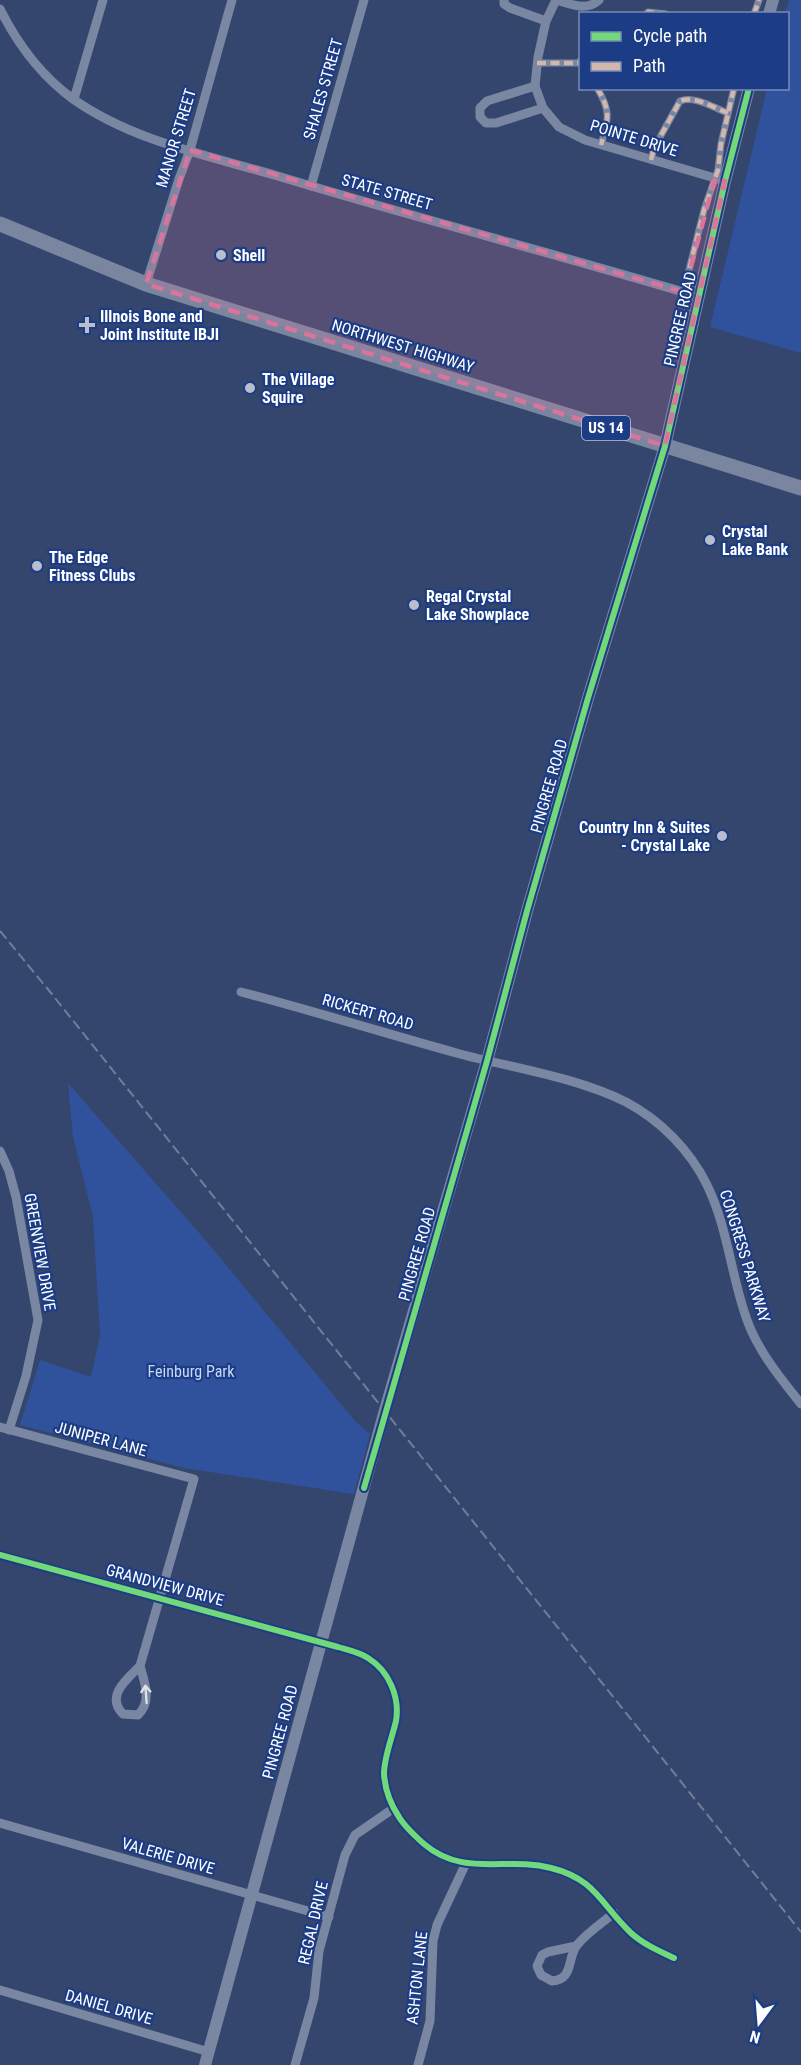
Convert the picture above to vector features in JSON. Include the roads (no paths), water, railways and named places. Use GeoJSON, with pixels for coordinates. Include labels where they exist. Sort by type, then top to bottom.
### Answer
{"type":"FeatureCollection","features":[{"type":"Feature","properties":{"kind":"main road","name":"NORTHWEST HIGHWAY"},"geometry":{"type":"LineString","coordinates":[[0,224],[146,284],[801,488]]}},
{"type":"Feature","properties":{"kind":"street"},"geometry":{"type":"LineString","coordinates":[[74,99],[103,0]]}},
{"type":"Feature","properties":{"kind":"street","name":"MANOR STREET"},"geometry":{"type":"LineString","coordinates":[[146,284],[190,150],[232,0]]}},
{"type":"Feature","properties":{"kind":"street","name":"SHALES STREET"},"geometry":{"type":"LineString","coordinates":[[311,186],[364,0]]}},
{"type":"Feature","properties":{"kind":"street"},"geometry":{"type":"LineString","coordinates":[[504,0],[504,4],[510,9],[546,21]]}},
{"type":"Feature","properties":{"kind":"street","name":"POINTE DRIVE"},"geometry":{"type":"LineString","coordinates":[[599,0],[592,6],[583,7],[556,0],[546,21],[534,86],[543,108],[559,127],[585,140],[720,180]]}},
{"type":"Feature","properties":{"kind":"street","name":"STATE STREET"},"geometry":{"type":"LineString","coordinates":[[0,9],[24,51],[46,77],[74,99],[126,128],[155,140],[700,297]]}},
{"type":"Feature","properties":{"kind":"street"},"geometry":{"type":"LineString","coordinates":[[537,63],[579,62]]}},
{"type":"Feature","properties":{"kind":"street"},"geometry":{"type":"LineString","coordinates":[[534,86],[488,101],[480,108],[480,117],[486,123],[496,123],[543,108]]}},
{"type":"Feature","properties":{"kind":"street"},"geometry":{"type":"LineString","coordinates":[[598,90],[605,101],[609,119],[601,145]]}},
{"type":"Feature","properties":{"kind":"street"},"geometry":{"type":"LineString","coordinates":[[686,293],[690,285],[687,278],[704,210],[720,180],[728,113],[734,90]]}},
{"type":"Feature","properties":{"kind":"street","name":"PINGREE ROAD"},"geometry":{"type":"LineString","coordinates":[[205,2065],[385,1410],[487,1060],[588,698],[665,446],[700,297],[720,180],[749,90]]}},
{"type":"Feature","properties":{"kind":"street"},"geometry":{"type":"LineString","coordinates":[[651,160],[654,148],[680,101],[686,98],[728,113]]}},
{"type":"Feature","properties":{"kind":"street","name":"RICKERT ROAD"},"geometry":{"type":"LineString","coordinates":[[241,992],[487,1060]]}},
{"type":"Feature","properties":{"kind":"street","name":"CONGRESS PARKWAY"},"geometry":{"type":"LineString","coordinates":[[487,1060],[569,1081],[625,1102],[650,1117],[673,1136],[692,1159],[707,1185],[724,1231],[747,1322],[770,1362],[801,1404]]}},
{"type":"Feature","properties":{"kind":"street","name":"GREENVIEW DRIVE"},"geometry":{"type":"LineString","coordinates":[[0,1151],[9,1171],[15,1197],[35,1293],[38,1320],[26,1376],[5,1428]]}},
{"type":"Feature","properties":{"kind":"street","name":"JUNIPER LANE"},"geometry":{"type":"LineString","coordinates":[[5,1428],[194,1479],[161,1598]]}},
{"type":"Feature","properties":{"kind":"street","name":"GRANDVIEW DRIVE"},"geometry":{"type":"LineString","coordinates":[[0,1555],[338,1647],[367,1657],[381,1668],[393,1689],[397,1712],[384,1773],[394,1808],[400,1819],[415,1836],[435,1854],[448,1860],[465,1863],[527,1865],[550,1868],[572,1875],[596,1891],[629,1931],[642,1942],[674,1958]]}},
{"type":"Feature","properties":{"kind":"street"},"geometry":{"type":"LineString","coordinates":[[141,1666],[123,1683],[115,1696],[115,1704],[123,1714],[138,1715],[147,1704],[141,1666],[161,1598]]}},
{"type":"Feature","properties":{"kind":"street","name":"REGAL DRIVE"},"geometry":{"type":"LineString","coordinates":[[295,2065],[314,1998],[319,1951],[345,1855],[355,1834],[394,1808]]}},
{"type":"Feature","properties":{"kind":"street","name":"VALERIE DRIVE"},"geometry":{"type":"LineString","coordinates":[[0,1823],[329,1917]]}},
{"type":"Feature","properties":{"kind":"street","name":"ASHTON LANE"},"geometry":{"type":"LineString","coordinates":[[418,2065],[430,2021],[433,1941],[437,1925],[465,1863]]}},
{"type":"Feature","properties":{"kind":"street"},"geometry":{"type":"LineString","coordinates":[[576,1946],[568,1971],[563,1978],[552,1981],[541,1975],[537,1966],[542,1955],[576,1946],[614,1913]]}},
{"type":"Feature","properties":{"kind":"street","name":"DANIEL DRIVE"},"geometry":{"type":"LineString","coordinates":[[0,1990],[209,2052]]}},
{"type":"Feature","properties":{"kind":"railway"},"geometry":{"type":"LineString","coordinates":[[0,931],[801,1932]]}},
{"type":"Feature","properties":{"kind":"place","name":"Shell"},"geometry":{"type":"Point","coordinates":[221,255]}},
{"type":"Feature","properties":{"kind":"place","name":"Illnois Bone and Joint Institute IBJI"},"geometry":{"type":"Point","coordinates":[87,325]}},
{"type":"Feature","properties":{"kind":"place","name":"The Village Squire"},"geometry":{"type":"Point","coordinates":[250,388]}},
{"type":"Feature","properties":{"kind":"place","name":"Crystal Lake Bank"},"geometry":{"type":"Point","coordinates":[710,540]}},
{"type":"Feature","properties":{"kind":"place","name":"The Edge Fitness Clubs"},"geometry":{"type":"Point","coordinates":[37,566]}},
{"type":"Feature","properties":{"kind":"place","name":"Regal Crystal Lake Showplace"},"geometry":{"type":"Point","coordinates":[414,605]}},
{"type":"Feature","properties":{"kind":"place","name":"Country Inn & Suites - Crystal Lake"},"geometry":{"type":"Point","coordinates":[722,836]}},
{"type":"Feature","properties":{"kind":"park label","name":"Feinburg Park"},"geometry":{"type":"Point","coordinates":[191,1371]}}]}
